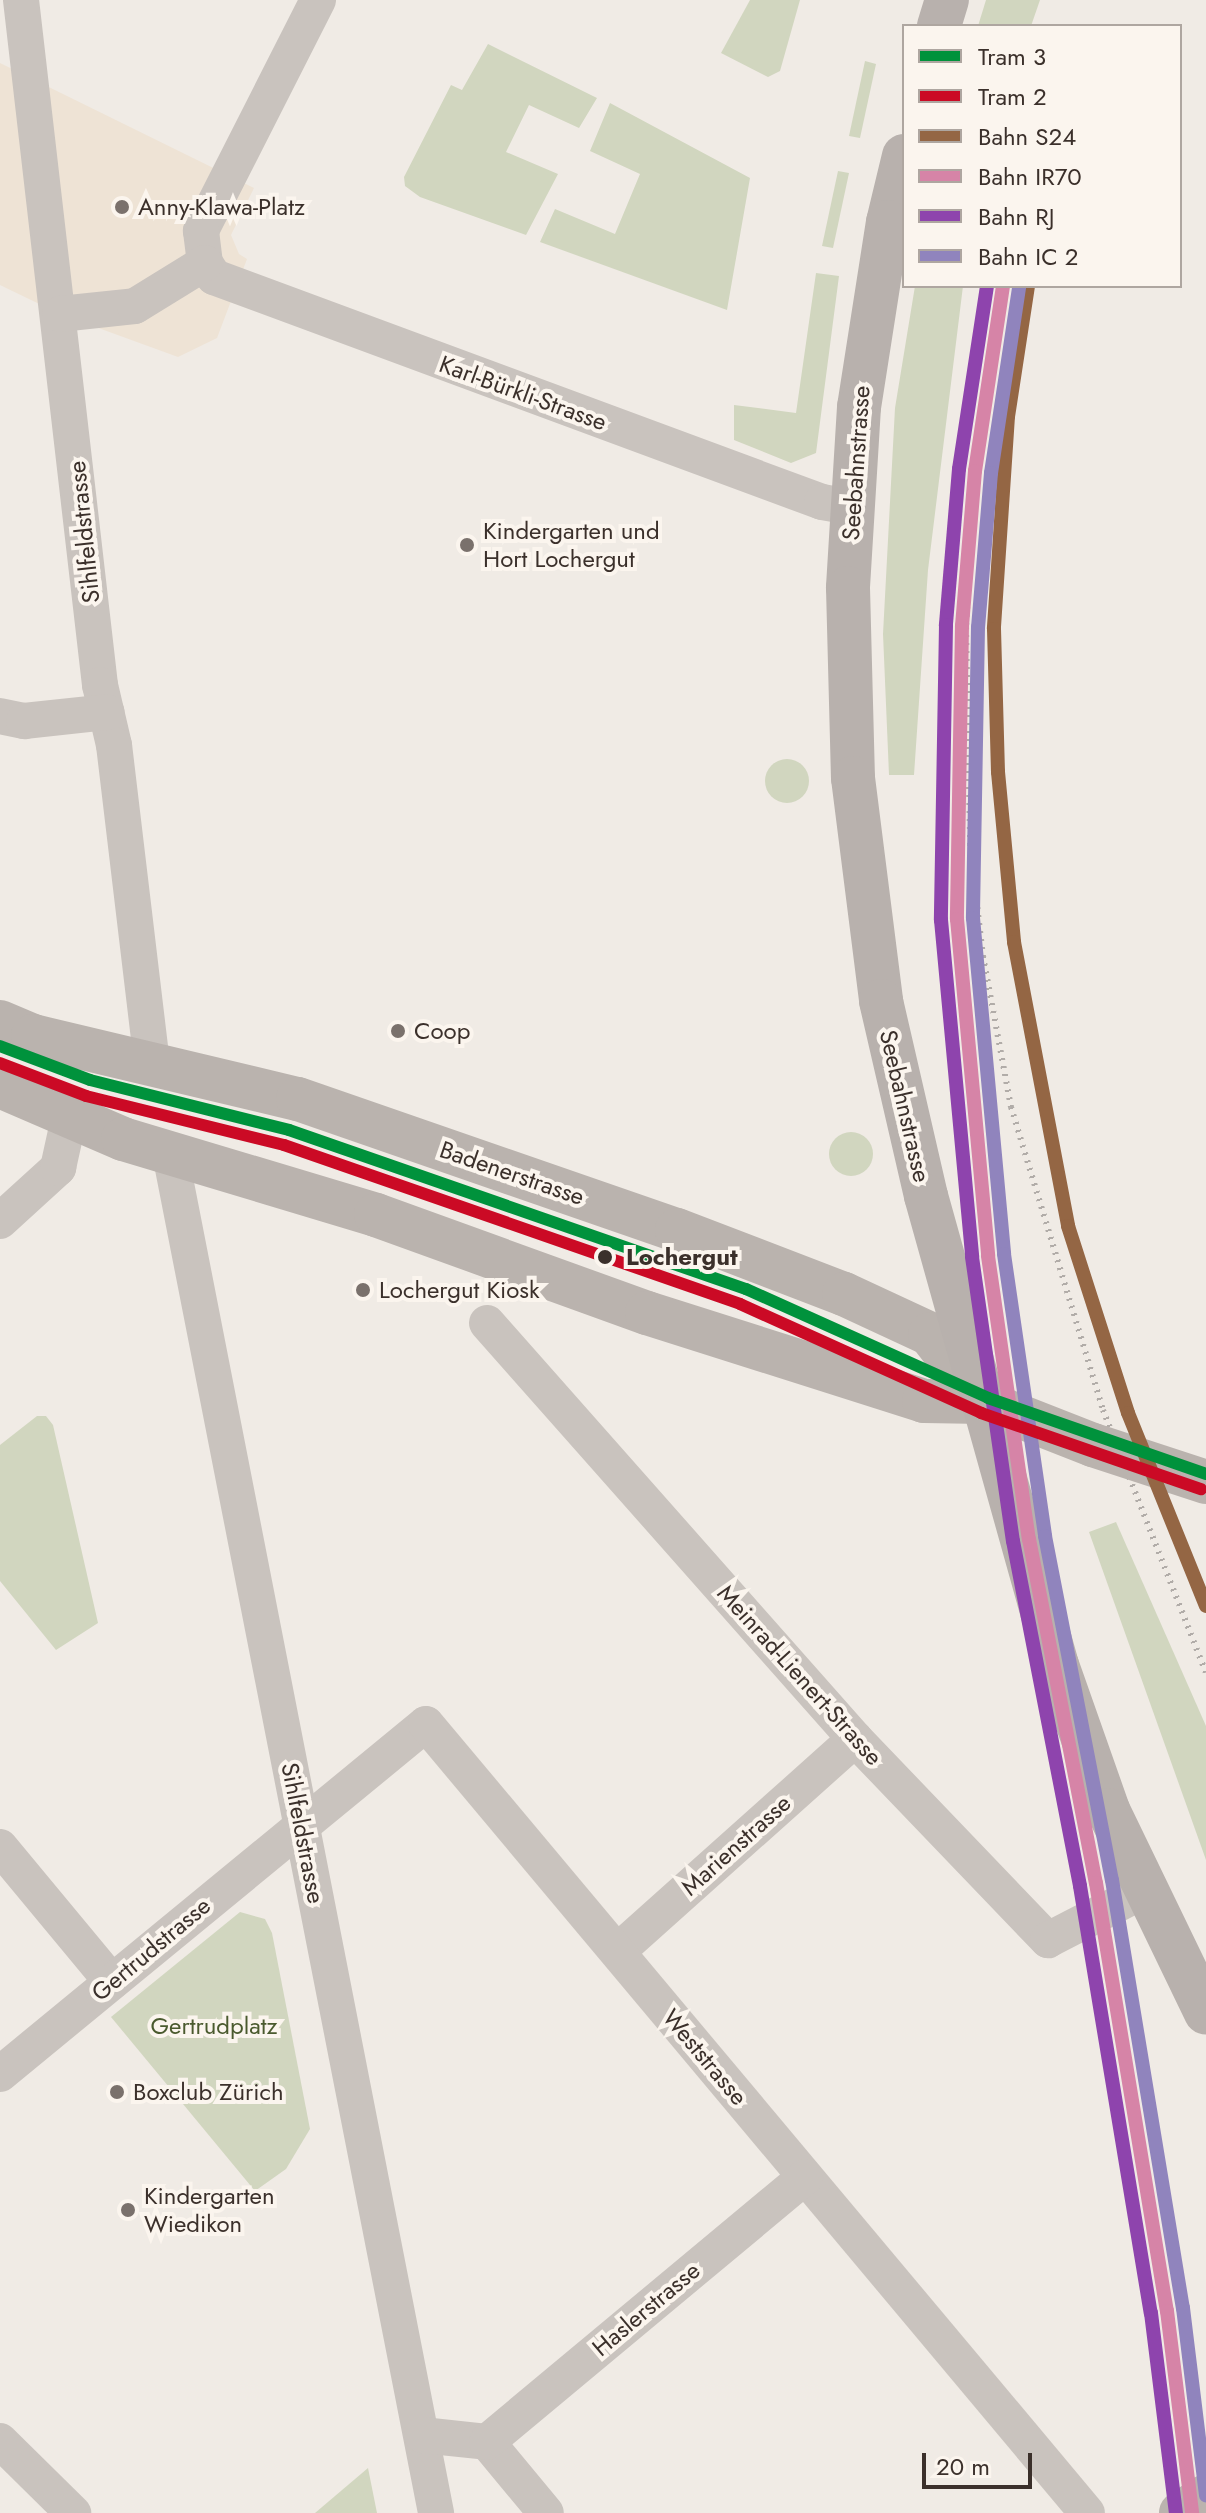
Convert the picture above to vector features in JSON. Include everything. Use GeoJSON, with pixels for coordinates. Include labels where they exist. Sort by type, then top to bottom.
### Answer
{"type":"FeatureCollection","features":[{"type":"Feature","properties":{"kind":"main road"},"geometry":{"type":"LineString","coordinates":[[940,24],[947,0]]}},
{"type":"Feature","properties":{"kind":"main road","name":"Seebahnstrasse"},"geometry":{"type":"LineString","coordinates":[[902,166],[869,333],[851,507],[853,778],[869,929],[902,1105],[1057,1665],[1143,1891],[1206,2013]]}},
{"type":"Feature","properties":{"kind":"street","name":"Sihlfeldstrasse"},"geometry":{"type":"LineString","coordinates":[[21,0],[152,1063]]}},
{"type":"Feature","properties":{"kind":"street"},"geometry":{"type":"LineString","coordinates":[[60,314],[135,306],[205,263],[201,231],[318,0]]}},
{"type":"Feature","properties":{"kind":"street","name":"Karl-Bürkli-Strasse"},"geometry":{"type":"LineString","coordinates":[[205,263],[222,282],[822,502],[851,507]]}},
{"type":"Feature","properties":{"kind":"street"},"geometry":{"type":"LineString","coordinates":[[0,716],[24,721],[107,712]]}},
{"type":"Feature","properties":{"kind":"street","name":"Badenerstrasse"},"geometry":{"type":"LineString","coordinates":[[0,1022],[33,1036],[298,1099],[677,1230],[844,1294],[930,1334],[983,1402]]}},
{"type":"Feature","properties":{"kind":"street"},"geometry":{"type":"LineString","coordinates":[[0,1086],[69,1118],[170,1153],[376,1215],[647,1313],[924,1401],[983,1402],[1093,1445],[1206,1482]]}},
{"type":"Feature","properties":{"kind":"street"},"geometry":{"type":"LineString","coordinates":[[13,1210],[58,1168],[69,1118]]}},
{"type":"Feature","properties":{"kind":"street","name":"Sihlfeldstrasse"},"geometry":{"type":"LineString","coordinates":[[170,1153],[240,1524],[436,2513]]}},
{"type":"Feature","properties":{"kind":"street","name":"Meinrad-Lienert-Strasse"},"geometry":{"type":"LineString","coordinates":[[487,1323],[855,1739],[1048,1940],[1143,1891]]}},
{"type":"Feature","properties":{"kind":"street","name":"Weststrasse"},"geometry":{"type":"LineString","coordinates":[[301,1824],[426,1724],[1087,2513]]}},
{"type":"Feature","properties":{"kind":"street","name":"Marienstrasse"},"geometry":{"type":"LineString","coordinates":[[618,1951],[855,1739]]}},
{"type":"Feature","properties":{"kind":"street","name":"Gertrudstrasse"},"geometry":{"type":"LineString","coordinates":[[0,2074],[301,1824]]}},
{"type":"Feature","properties":{"kind":"street"},"geometry":{"type":"LineString","coordinates":[[0,1847],[112,1982]]}},
{"type":"Feature","properties":{"kind":"street","name":"Haslerstrasse"},"geometry":{"type":"LineString","coordinates":[[487,2442],[805,2177]]}},
{"type":"Feature","properties":{"kind":"street"},"geometry":{"type":"LineString","coordinates":[[422,2435],[487,2442],[546,2513]]}},
{"type":"Feature","properties":{"kind":"street"},"geometry":{"type":"LineString","coordinates":[[0,2441],[73,2513]]}},
{"type":"Feature","properties":{"kind":"street"},"geometry":{"type":"LineString","coordinates":[[1181,2513],[1206,2496]]}},
{"type":"Feature","properties":{"kind":"green space"},"geometry":{"type":"Polygon","coordinates":[[[750,0],[800,0],[780,71],[768,77],[721,53],[750,0]]]}},
{"type":"Feature","properties":{"kind":"green space"},"geometry":{"type":"Polygon","coordinates":[[[986,0],[1040,0],[1032,24],[979,24],[986,0]]]}},
{"type":"Feature","properties":{"kind":"green space"},"geometry":{"type":"Polygon","coordinates":[[[488,44],[597,98],[579,128],[529,105],[506,152],[558,174],[526,235],[420,197],[405,186],[404,177],[451,85],[462,90],[488,44]]]}},
{"type":"Feature","properties":{"kind":"green space"},"geometry":{"type":"Polygon","coordinates":[[[865,61],[876,64],[860,138],[849,136],[865,61]]]}},
{"type":"Feature","properties":{"kind":"green space"},"geometry":{"type":"Polygon","coordinates":[[[610,103],[750,178],[727,310],[540,242],[555,209],[615,234],[640,174],[590,151],[610,103]]]}},
{"type":"Feature","properties":{"kind":"green space"},"geometry":{"type":"Polygon","coordinates":[[[838,171],[849,173],[833,248],[822,246],[838,171]]]}},
{"type":"Feature","properties":{"kind":"green space"},"geometry":{"type":"Polygon","coordinates":[[[816,273],[839,276],[816,453],[791,463],[734,440],[734,405],[796,413],[816,273]]]}},
{"type":"Feature","properties":{"kind":"green space"},"geometry":{"type":"Polygon","coordinates":[[[915,288],[963,288],[928,570],[914,775],[889,775],[883,634],[895,408],[915,288]]]}},
{"type":"Feature","properties":{"kind":"green space"},"geometry":{"type":"Polygon","coordinates":[[[787,759],[803,765],[809,781],[803,797],[787,803],[771,797],[765,781],[771,765],[787,759]]]}},
{"type":"Feature","properties":{"kind":"green space"},"geometry":{"type":"Polygon","coordinates":[[[851,1132],[867,1138],[873,1154],[867,1170],[851,1176],[835,1170],[829,1154],[835,1138],[851,1132]]]}},
{"type":"Feature","properties":{"kind":"green space"},"geometry":{"type":"Polygon","coordinates":[[[37,1416],[46,1416],[53,1425],[98,1623],[56,1650],[0,1581],[0,1445],[37,1416]]]}},
{"type":"Feature","properties":{"kind":"green space"},"geometry":{"type":"Polygon","coordinates":[[[1116,1522],[1206,1726],[1206,1860],[1089,1532],[1116,1522]]]}},
{"type":"Feature","properties":{"kind":"green space","name":"Gertrudplatz"},"geometry":{"type":"Polygon","coordinates":[[[240,1912],[265,1919],[272,1933],[310,2129],[286,2169],[255,2191],[111,2017],[240,1912]]]}},
{"type":"Feature","properties":{"kind":"green space"},"geometry":{"type":"Polygon","coordinates":[[[368,2468],[377,2513],[315,2513],[368,2468]]]}},
{"type":"Feature","properties":{"kind":"shaded area","name":"Anny-Klawa-Platz"},"geometry":{"type":"Polygon","coordinates":[[[0,63],[254,188],[231,235],[239,254],[247,259],[217,338],[178,357],[60,314],[0,285],[0,63]]]}},
{"type":"Feature","properties":{"kind":"railway"},"geometry":{"type":"LineString","coordinates":[[975,471],[966,627],[970,844],[983,956],[1011,1107],[1103,1410],[1206,1673]]}},
{"type":"Feature","properties":{"kind":"tram line","name":"3"},"geometry":{"type":"LineString","coordinates":[[0,1046],[90,1080],[289,1130],[746,1289],[988,1398],[1206,1474]]}},
{"type":"Feature","properties":{"kind":"tram line","name":"2"},"geometry":{"type":"LineString","coordinates":[[0,1063],[86,1096],[284,1145],[740,1304],[981,1413],[1201,1489]]}},
{"type":"Feature","properties":{"kind":"rail line","name":"RJ"},"geometry":{"type":"LineString","coordinates":[[987,288],[959,469],[946,625],[941,920],[972,1257],[1013,1541],[1080,1886],[1151,2313],[1176,2513]]}},
{"type":"Feature","properties":{"kind":"rail line","name":"IR70"},"geometry":{"type":"LineString","coordinates":[[1003,288],[975,471],[962,626],[957,919],[988,1256],[1029,1539],[1096,1883],[1167,2311],[1192,2513]]}},
{"type":"Feature","properties":{"kind":"rail line","name":"S24"},"geometry":{"type":"LineString","coordinates":[[1028,288],[1008,416],[994,629],[998,772],[1014,942],[1068,1226],[1128,1413],[1206,1606]]}},
{"type":"Feature","properties":{"kind":"transit line"},"geometry":{"type":"LineString","coordinates":[[1019,288],[991,473],[978,627],[973,918],[1004,1254],[1045,1536],[1112,1880],[1183,2308],[1206,2496]]}},
{"type":"Feature","properties":{"kind":"place","name":"Anny-Klawa-Platz"},"geometry":{"type":"Point","coordinates":[122,207]}},
{"type":"Feature","properties":{"kind":"place","name":"Kindergarten und Hort Lochergut"},"geometry":{"type":"Point","coordinates":[467,545]}},
{"type":"Feature","properties":{"kind":"place","name":"Coop"},"geometry":{"type":"Point","coordinates":[398,1031]}},
{"type":"Feature","properties":{"kind":"place","name":"Lochergut"},"geometry":{"type":"Point","coordinates":[605,1257]}},
{"type":"Feature","properties":{"kind":"place","name":"Lochergut Kiosk"},"geometry":{"type":"Point","coordinates":[363,1290]}},
{"type":"Feature","properties":{"kind":"place","name":"Boxclub Zürich"},"geometry":{"type":"Point","coordinates":[117,2092]}},
{"type":"Feature","properties":{"kind":"place","name":"Kindergarten Wiedikon"},"geometry":{"type":"Point","coordinates":[128,2210]}}]}
